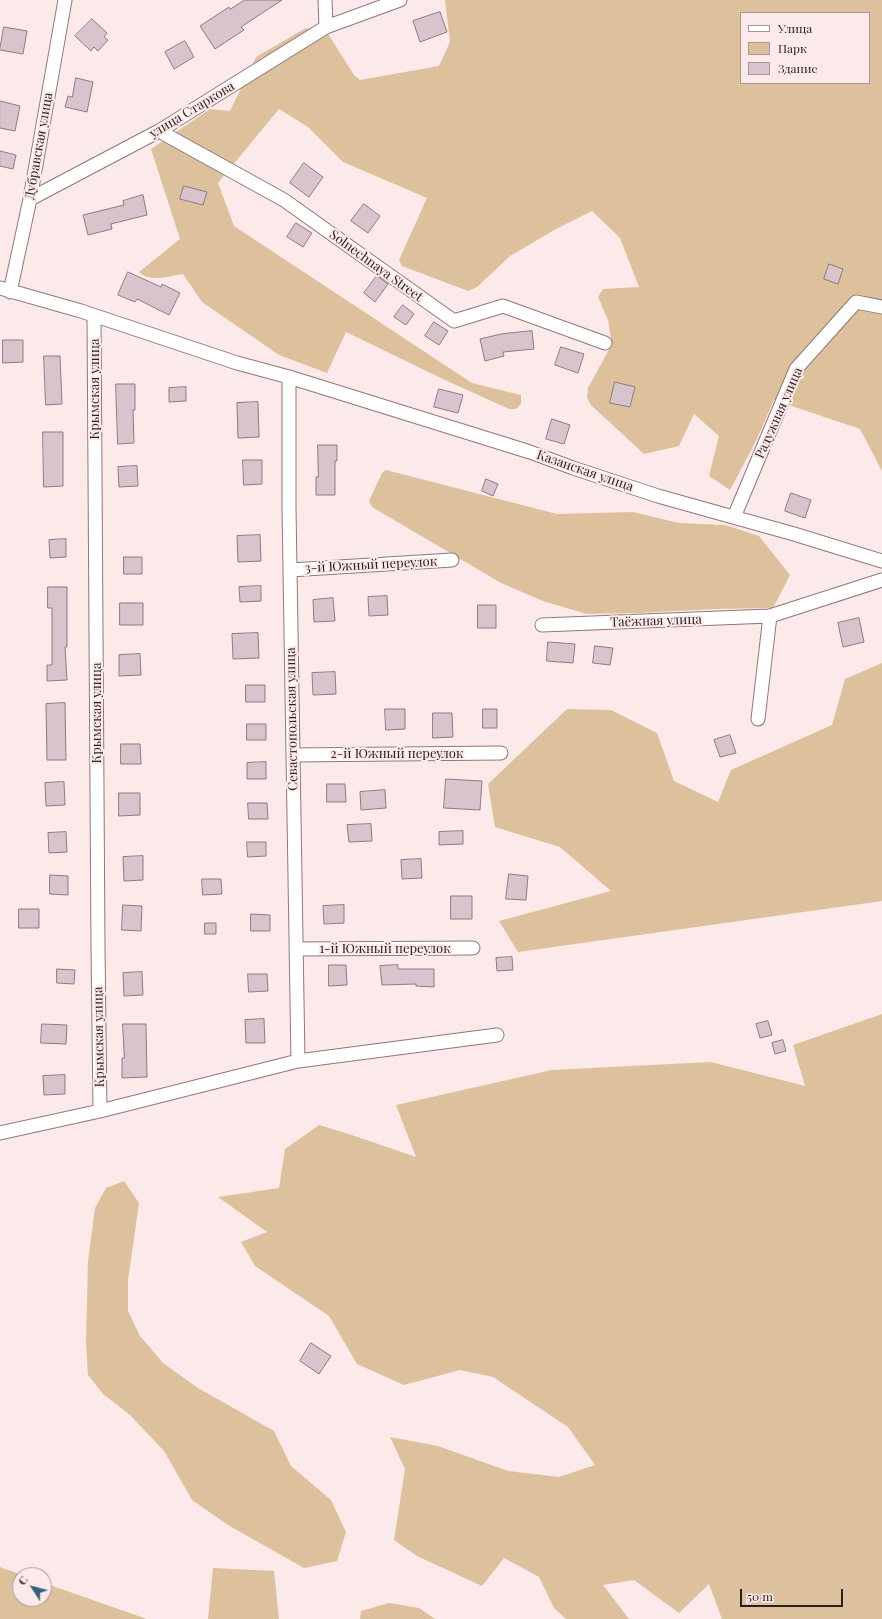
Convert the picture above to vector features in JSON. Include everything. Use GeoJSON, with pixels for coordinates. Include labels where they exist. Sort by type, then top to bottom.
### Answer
{"type":"FeatureCollection","features":[{"type":"Feature","properties":{"kind":"street","name":"Дубравская улица"},"geometry":{"type":"LineString","coordinates":[[5,290],[30,199],[65,0]]}},
{"type":"Feature","properties":{"kind":"street"},"geometry":{"type":"LineString","coordinates":[[325,0],[326,27]]}},
{"type":"Feature","properties":{"kind":"street","name":"улица Старкова"},"geometry":{"type":"LineString","coordinates":[[30,199],[160,131],[326,27],[400,0]]}},
{"type":"Feature","properties":{"kind":"street","name":"Solnechnaya Street"},"geometry":{"type":"LineString","coordinates":[[160,131],[284,200],[454,322],[503,306],[605,343]]}},
{"type":"Feature","properties":{"kind":"street","name":"Казанская улица"},"geometry":{"type":"LineString","coordinates":[[5,290],[94,316],[236,363],[289,377],[530,452],[658,496],[882,561]]}},
{"type":"Feature","properties":{"kind":"street","name":"Радужная улица"},"geometry":{"type":"LineString","coordinates":[[734,517],[796,369],[856,302],[882,307]]}},
{"type":"Feature","properties":{"kind":"street","name":"Крымская улица"},"geometry":{"type":"LineString","coordinates":[[94,316],[100,1111]]}},
{"type":"Feature","properties":{"kind":"street","name":"Севастопольская улица"},"geometry":{"type":"LineString","coordinates":[[289,377],[290,570],[298,1061]]}},
{"type":"Feature","properties":{"kind":"street","name":"3-й Южный переулок"},"geometry":{"type":"LineString","coordinates":[[290,570],[452,560]]}},
{"type":"Feature","properties":{"kind":"street","name":"Таёжная улица"},"geometry":{"type":"LineString","coordinates":[[542,626],[770,616],[882,580]]}},
{"type":"Feature","properties":{"kind":"street"},"geometry":{"type":"LineString","coordinates":[[758,719],[770,616]]}},
{"type":"Feature","properties":{"kind":"street","name":"2-й Южный переулок"},"geometry":{"type":"LineString","coordinates":[[293,755],[501,753]]}},
{"type":"Feature","properties":{"kind":"street","name":"1-й Южный переулок"},"geometry":{"type":"LineString","coordinates":[[296,949],[474,948]]}},
{"type":"Feature","properties":{"kind":"street"},"geometry":{"type":"LineString","coordinates":[[0,1133],[100,1111],[298,1061],[497,1035]]}},
{"type":"Feature","properties":{"kind":"green space"},"geometry":{"type":"Polygon","coordinates":[[[445,0],[882,0],[882,471],[860,429],[774,400],[756,441],[730,490],[709,476],[719,436],[694,414],[679,446],[644,454],[591,405],[587,398],[588,388],[612,344],[608,320],[598,297],[603,289],[639,287],[620,238],[592,211],[556,229],[510,256],[477,287],[468,291],[402,266],[399,260],[427,198],[343,162],[308,127],[279,109],[218,183],[234,226],[472,383],[521,395],[521,404],[516,409],[509,409],[346,332],[327,373],[279,355],[202,302],[183,274],[154,278],[139,272],[180,239],[151,149],[210,109],[230,111],[256,57],[304,29],[323,26],[354,75],[360,80],[439,66],[450,42],[445,0]]]}},
{"type":"Feature","properties":{"kind":"green space"},"geometry":{"type":"Polygon","coordinates":[[[386,470],[557,514],[633,512],[679,523],[725,525],[759,536],[790,575],[773,608],[587,614],[543,601],[501,583],[372,507],[369,501],[382,473],[386,470]]]}},
{"type":"Feature","properties":{"kind":"green space"},"geometry":{"type":"Polygon","coordinates":[[[882,663],[882,901],[518,952],[499,921],[611,891],[560,847],[495,827],[488,784],[567,709],[611,710],[657,733],[674,781],[718,802],[731,770],[832,725],[845,679],[882,663]]]}},
{"type":"Feature","properties":{"kind":"green space"},"geometry":{"type":"Polygon","coordinates":[[[882,1014],[882,1619],[722,1619],[709,1584],[679,1613],[634,1580],[603,1585],[629,1619],[566,1619],[554,1608],[539,1577],[504,1558],[482,1586],[417,1556],[394,1540],[405,1469],[390,1437],[438,1446],[508,1471],[559,1477],[595,1465],[568,1427],[493,1377],[460,1370],[404,1385],[357,1364],[329,1316],[255,1266],[241,1242],[267,1232],[218,1197],[279,1188],[285,1149],[319,1125],[416,1157],[396,1105],[552,1070],[711,1062],[805,1086],[793,1045],[882,1014]]]}},
{"type":"Feature","properties":{"kind":"green space"},"geometry":{"type":"Polygon","coordinates":[[[124,1181],[139,1203],[128,1280],[128,1311],[140,1336],[163,1363],[198,1388],[274,1431],[291,1466],[331,1500],[346,1532],[337,1561],[304,1568],[228,1525],[192,1500],[164,1451],[130,1415],[103,1394],[88,1375],[86,1341],[88,1261],[95,1208],[106,1188],[124,1181]]]}},
{"type":"Feature","properties":{"kind":"green space"},"geometry":{"type":"Polygon","coordinates":[[[0,1567],[12,1571],[12,1607],[52,1607],[52,1586],[147,1619],[0,1619],[0,1567]]]}},
{"type":"Feature","properties":{"kind":"green space"},"geometry":{"type":"Polygon","coordinates":[[[213,1568],[274,1571],[279,1619],[208,1619],[213,1568]]]}},
{"type":"Feature","properties":{"kind":"green space"},"geometry":{"type":"Polygon","coordinates":[[[389,1603],[419,1608],[435,1619],[360,1619],[361,1611],[389,1603]]]}},
{"type":"Feature","properties":{"kind":"building"},"geometry":{"type":"Polygon","coordinates":[[[245,0],[282,0],[241,27],[244,30],[215,49],[200,26],[229,7],[230,9],[245,0]]]}},
{"type":"Feature","properties":{"kind":"building"},"geometry":{"type":"Polygon","coordinates":[[[440,12],[447,32],[420,42],[413,21],[440,12]]]}},
{"type":"Feature","properties":{"kind":"building"},"geometry":{"type":"Polygon","coordinates":[[[92,19],[107,33],[104,37],[108,40],[98,51],[94,47],[91,51],[75,36],[92,19]]]}},
{"type":"Feature","properties":{"kind":"building"},"geometry":{"type":"Polygon","coordinates":[[[4,27],[27,31],[23,54],[0,50],[4,27]]]}},
{"type":"Feature","properties":{"kind":"building"},"geometry":{"type":"Polygon","coordinates":[[[185,41],[194,57],[174,69],[165,52],[185,41]]]}},
{"type":"Feature","properties":{"kind":"building"},"geometry":{"type":"Polygon","coordinates":[[[76,78],[93,82],[87,112],[65,107],[68,96],[72,97],[76,78]]]}},
{"type":"Feature","properties":{"kind":"building"},"geometry":{"type":"Polygon","coordinates":[[[0,101],[20,106],[15,131],[0,128],[0,101]]]}},
{"type":"Feature","properties":{"kind":"building"},"geometry":{"type":"Polygon","coordinates":[[[0,151],[16,155],[13,169],[0,166],[0,151]]]}},
{"type":"Feature","properties":{"kind":"building"},"geometry":{"type":"Polygon","coordinates":[[[304,163],[323,177],[309,197],[290,183],[304,163]]]}},
{"type":"Feature","properties":{"kind":"building"},"geometry":{"type":"Polygon","coordinates":[[[184,186],[207,192],[203,205],[180,199],[184,186]]]}},
{"type":"Feature","properties":{"kind":"building"},"geometry":{"type":"Polygon","coordinates":[[[143,195],[147,215],[111,224],[112,229],[88,235],[83,215],[124,205],[123,201],[143,195]]]}},
{"type":"Feature","properties":{"kind":"building"},"geometry":{"type":"Polygon","coordinates":[[[364,204],[380,216],[368,233],[351,221],[364,204]]]}},
{"type":"Feature","properties":{"kind":"building"},"geometry":{"type":"Polygon","coordinates":[[[296,223],[312,233],[303,247],[287,237],[296,223]]]}},
{"type":"Feature","properties":{"kind":"building"},"geometry":{"type":"Polygon","coordinates":[[[829,264],[843,269],[838,284],[824,279],[829,264]]]}},
{"type":"Feature","properties":{"kind":"building"},"geometry":{"type":"Polygon","coordinates":[[[128,272],[161,287],[162,284],[180,293],[169,315],[137,299],[135,302],[118,295],[128,272]]]}},
{"type":"Feature","properties":{"kind":"building"},"geometry":{"type":"Polygon","coordinates":[[[377,276],[388,284],[375,302],[364,293],[377,276]]]}},
{"type":"Feature","properties":{"kind":"building"},"geometry":{"type":"Polygon","coordinates":[[[403,305],[414,314],[406,325],[394,317],[403,305]]]}},
{"type":"Feature","properties":{"kind":"building"},"geometry":{"type":"Polygon","coordinates":[[[434,322],[448,331],[439,345],[425,336],[434,322]]]}},
{"type":"Feature","properties":{"kind":"building"},"geometry":{"type":"Polygon","coordinates":[[[532,331],[534,349],[503,352],[504,356],[485,361],[480,339],[501,334],[532,331]]]}},
{"type":"Feature","properties":{"kind":"building"},"geometry":{"type":"Polygon","coordinates":[[[3,340],[23,340],[23,362],[3,363],[3,340]]]}},
{"type":"Feature","properties":{"kind":"building"},"geometry":{"type":"Polygon","coordinates":[[[561,347],[584,354],[578,373],[555,365],[561,347]]]}},
{"type":"Feature","properties":{"kind":"building"},"geometry":{"type":"Polygon","coordinates":[[[44,356],[60,356],[62,404],[46,405],[44,356]]]}},
{"type":"Feature","properties":{"kind":"building"},"geometry":{"type":"Polygon","coordinates":[[[615,382],[635,387],[630,407],[610,403],[615,382]]]}},
{"type":"Feature","properties":{"kind":"building"},"geometry":{"type":"Polygon","coordinates":[[[116,384],[135,384],[135,410],[133,410],[134,443],[118,444],[116,384]]]}},
{"type":"Feature","properties":{"kind":"building"},"geometry":{"type":"Polygon","coordinates":[[[186,387],[186,401],[169,402],[169,388],[186,387]]]}},
{"type":"Feature","properties":{"kind":"building"},"geometry":{"type":"Polygon","coordinates":[[[439,389],[463,395],[458,413],[434,407],[439,389]]]}},
{"type":"Feature","properties":{"kind":"building"},"geometry":{"type":"Polygon","coordinates":[[[258,402],[259,437],[238,438],[237,403],[258,402]]]}},
{"type":"Feature","properties":{"kind":"building"},"geometry":{"type":"Polygon","coordinates":[[[552,419],[570,425],[564,444],[546,439],[552,419]]]}},
{"type":"Feature","properties":{"kind":"building"},"geometry":{"type":"Polygon","coordinates":[[[43,432],[63,432],[63,486],[44,487],[43,432]]]}},
{"type":"Feature","properties":{"kind":"building"},"geometry":{"type":"Polygon","coordinates":[[[318,445],[337,445],[337,461],[335,461],[335,495],[316,495],[316,477],[318,477],[318,445]]]}},
{"type":"Feature","properties":{"kind":"building"},"geometry":{"type":"Polygon","coordinates":[[[243,460],[262,460],[262,484],[244,485],[243,460]]]}},
{"type":"Feature","properties":{"kind":"building"},"geometry":{"type":"Polygon","coordinates":[[[137,466],[138,486],[119,487],[118,467],[137,466]]]}},
{"type":"Feature","properties":{"kind":"building"},"geometry":{"type":"Polygon","coordinates":[[[486,479],[498,484],[493,496],[482,491],[486,479]]]}},
{"type":"Feature","properties":{"kind":"building"},"geometry":{"type":"Polygon","coordinates":[[[791,493],[811,500],[805,518],[785,511],[791,493]]]}},
{"type":"Feature","properties":{"kind":"building"},"geometry":{"type":"Polygon","coordinates":[[[260,535],[261,561],[238,562],[237,536],[260,535]]]}},
{"type":"Feature","properties":{"kind":"building"},"geometry":{"type":"Polygon","coordinates":[[[66,539],[66,557],[50,558],[49,540],[66,539]]]}},
{"type":"Feature","properties":{"kind":"building"},"geometry":{"type":"Polygon","coordinates":[[[124,557],[142,557],[142,574],[124,574],[124,557]]]}},
{"type":"Feature","properties":{"kind":"building"},"geometry":{"type":"Polygon","coordinates":[[[261,586],[261,601],[240,602],[239,587],[261,586]]]}},
{"type":"Feature","properties":{"kind":"building"},"geometry":{"type":"Polygon","coordinates":[[[48,587],[67,587],[67,647],[65,647],[67,680],[47,681],[47,665],[52,665],[52,608],[48,608],[48,587]]]}},
{"type":"Feature","properties":{"kind":"building"},"geometry":{"type":"Polygon","coordinates":[[[387,596],[388,615],[369,616],[368,597],[387,596]]]}},
{"type":"Feature","properties":{"kind":"building"},"geometry":{"type":"Polygon","coordinates":[[[333,598],[335,621],[314,622],[313,600],[333,598]]]}},
{"type":"Feature","properties":{"kind":"building"},"geometry":{"type":"Polygon","coordinates":[[[120,603],[143,603],[143,625],[120,625],[120,603]]]}},
{"type":"Feature","properties":{"kind":"building"},"geometry":{"type":"Polygon","coordinates":[[[478,605],[496,605],[496,628],[478,628],[478,605]]]}},
{"type":"Feature","properties":{"kind":"building"},"geometry":{"type":"Polygon","coordinates":[[[859,618],[864,642],[843,647],[838,623],[859,618]]]}},
{"type":"Feature","properties":{"kind":"building"},"geometry":{"type":"Polygon","coordinates":[[[258,633],[259,658],[233,659],[232,634],[258,633]]]}},
{"type":"Feature","properties":{"kind":"building"},"geometry":{"type":"Polygon","coordinates":[[[548,642],[575,644],[573,663],[547,661],[548,642]]]}},
{"type":"Feature","properties":{"kind":"building"},"geometry":{"type":"Polygon","coordinates":[[[595,646],[613,648],[610,665],[593,663],[595,646]]]}},
{"type":"Feature","properties":{"kind":"building"},"geometry":{"type":"Polygon","coordinates":[[[140,654],[141,675],[119,676],[119,655],[140,654]]]}},
{"type":"Feature","properties":{"kind":"building"},"geometry":{"type":"Polygon","coordinates":[[[335,672],[336,694],[313,695],[312,673],[335,672]]]}},
{"type":"Feature","properties":{"kind":"building"},"geometry":{"type":"Polygon","coordinates":[[[246,685],[265,685],[265,702],[246,702],[246,685]]]}},
{"type":"Feature","properties":{"kind":"building"},"geometry":{"type":"Polygon","coordinates":[[[65,703],[66,760],[47,760],[46,704],[65,703]]]}},
{"type":"Feature","properties":{"kind":"building"},"geometry":{"type":"Polygon","coordinates":[[[385,709],[405,709],[405,729],[386,730],[385,709]]]}},
{"type":"Feature","properties":{"kind":"building"},"geometry":{"type":"Polygon","coordinates":[[[483,709],[497,709],[497,728],[483,728],[483,709]]]}},
{"type":"Feature","properties":{"kind":"building"},"geometry":{"type":"Polygon","coordinates":[[[433,713],[452,713],[453,737],[433,738],[433,713]]]}},
{"type":"Feature","properties":{"kind":"building"},"geometry":{"type":"Polygon","coordinates":[[[247,724],[266,724],[266,740],[247,740],[247,724]]]}},
{"type":"Feature","properties":{"kind":"building"},"geometry":{"type":"Polygon","coordinates":[[[730,735],[736,753],[720,757],[714,740],[730,735]]]}},
{"type":"Feature","properties":{"kind":"building"},"geometry":{"type":"Polygon","coordinates":[[[121,744],[140,744],[141,764],[121,764],[121,744]]]}},
{"type":"Feature","properties":{"kind":"building"},"geometry":{"type":"Polygon","coordinates":[[[266,762],[266,779],[247,779],[247,763],[266,762]]]}},
{"type":"Feature","properties":{"kind":"building"},"geometry":{"type":"Polygon","coordinates":[[[446,779],[482,781],[480,810],[444,808],[446,779]]]}},
{"type":"Feature","properties":{"kind":"building"},"geometry":{"type":"Polygon","coordinates":[[[64,782],[65,805],[46,806],[45,783],[64,782]]]}},
{"type":"Feature","properties":{"kind":"building"},"geometry":{"type":"Polygon","coordinates":[[[327,784],[345,784],[346,802],[327,802],[327,784]]]}},
{"type":"Feature","properties":{"kind":"building"},"geometry":{"type":"Polygon","coordinates":[[[385,790],[386,808],[361,810],[360,792],[385,790]]]}},
{"type":"Feature","properties":{"kind":"building"},"geometry":{"type":"Polygon","coordinates":[[[119,793],[140,793],[140,815],[119,816],[119,793]]]}},
{"type":"Feature","properties":{"kind":"building"},"geometry":{"type":"Polygon","coordinates":[[[248,803],[267,803],[268,819],[249,819],[248,803]]]}},
{"type":"Feature","properties":{"kind":"building"},"geometry":{"type":"Polygon","coordinates":[[[371,824],[372,841],[349,842],[347,825],[371,824]]]}},
{"type":"Feature","properties":{"kind":"building"},"geometry":{"type":"Polygon","coordinates":[[[463,831],[463,844],[439,845],[439,832],[463,831]]]}},
{"type":"Feature","properties":{"kind":"building"},"geometry":{"type":"Polygon","coordinates":[[[66,832],[67,852],[49,853],[48,833],[66,832]]]}},
{"type":"Feature","properties":{"kind":"building"},"geometry":{"type":"Polygon","coordinates":[[[247,842],[266,842],[266,856],[248,857],[247,842]]]}},
{"type":"Feature","properties":{"kind":"building"},"geometry":{"type":"Polygon","coordinates":[[[143,856],[143,880],[124,881],[123,857],[143,856]]]}},
{"type":"Feature","properties":{"kind":"building"},"geometry":{"type":"Polygon","coordinates":[[[421,859],[422,878],[402,879],[401,860],[421,859]]]}},
{"type":"Feature","properties":{"kind":"building"},"geometry":{"type":"Polygon","coordinates":[[[509,874],[528,876],[526,900],[506,899],[509,874]]]}},
{"type":"Feature","properties":{"kind":"building"},"geometry":{"type":"Polygon","coordinates":[[[50,875],[68,876],[68,895],[50,894],[50,875]]]}},
{"type":"Feature","properties":{"kind":"building"},"geometry":{"type":"Polygon","coordinates":[[[202,879],[221,879],[222,894],[203,895],[202,879]]]}},
{"type":"Feature","properties":{"kind":"building"},"geometry":{"type":"Polygon","coordinates":[[[451,896],[472,896],[472,919],[451,919],[451,896]]]}},
{"type":"Feature","properties":{"kind":"building"},"geometry":{"type":"Polygon","coordinates":[[[123,905],[142,906],[141,931],[122,930],[123,905]]]}},
{"type":"Feature","properties":{"kind":"building"},"geometry":{"type":"Polygon","coordinates":[[[344,905],[344,923],[324,924],[323,906],[344,905]]]}},
{"type":"Feature","properties":{"kind":"building"},"geometry":{"type":"Polygon","coordinates":[[[19,909],[39,909],[39,928],[19,928],[19,909]]]}},
{"type":"Feature","properties":{"kind":"building"},"geometry":{"type":"Polygon","coordinates":[[[251,914],[270,915],[270,931],[251,931],[251,914]]]}},
{"type":"Feature","properties":{"kind":"building"},"geometry":{"type":"Polygon","coordinates":[[[205,923],[216,923],[216,934],[205,934],[205,923]]]}},
{"type":"Feature","properties":{"kind":"building"},"geometry":{"type":"Polygon","coordinates":[[[512,957],[513,970],[497,971],[496,958],[512,957]]]}},
{"type":"Feature","properties":{"kind":"building"},"geometry":{"type":"Polygon","coordinates":[[[329,965],[346,965],[347,985],[329,986],[329,965]]]}},
{"type":"Feature","properties":{"kind":"building"},"geometry":{"type":"Polygon","coordinates":[[[398,965],[398,969],[434,969],[434,987],[416,986],[416,984],[382,985],[380,966],[398,965]]]}},
{"type":"Feature","properties":{"kind":"building"},"geometry":{"type":"Polygon","coordinates":[[[57,969],[75,970],[74,984],[57,983],[57,969]]]}},
{"type":"Feature","properties":{"kind":"building"},"geometry":{"type":"Polygon","coordinates":[[[142,972],[143,995],[124,996],[123,973],[142,972]]]}},
{"type":"Feature","properties":{"kind":"building"},"geometry":{"type":"Polygon","coordinates":[[[248,974],[267,974],[268,991],[249,992],[248,974]]]}},
{"type":"Feature","properties":{"kind":"building"},"geometry":{"type":"Polygon","coordinates":[[[264,1019],[265,1043],[246,1043],[245,1020],[264,1019]]]}},
{"type":"Feature","properties":{"kind":"building"},"geometry":{"type":"Polygon","coordinates":[[[768,1021],[772,1035],[760,1038],[756,1024],[768,1021]]]}},
{"type":"Feature","properties":{"kind":"building"},"geometry":{"type":"Polygon","coordinates":[[[42,1024],[67,1025],[66,1044],[41,1043],[42,1024]]]}},
{"type":"Feature","properties":{"kind":"building"},"geometry":{"type":"Polygon","coordinates":[[[123,1024],[146,1024],[147,1077],[122,1078],[122,1058],[124,1058],[123,1024]]]}},
{"type":"Feature","properties":{"kind":"building"},"geometry":{"type":"Polygon","coordinates":[[[783,1040],[786,1051],[775,1054],[772,1043],[783,1040]]]}},
{"type":"Feature","properties":{"kind":"building"},"geometry":{"type":"Polygon","coordinates":[[[65,1075],[65,1094],[44,1095],[43,1076],[65,1075]]]}},
{"type":"Feature","properties":{"kind":"building"},"geometry":{"type":"Polygon","coordinates":[[[311,1343],[331,1356],[319,1374],[300,1361],[311,1343]]]}}]}
